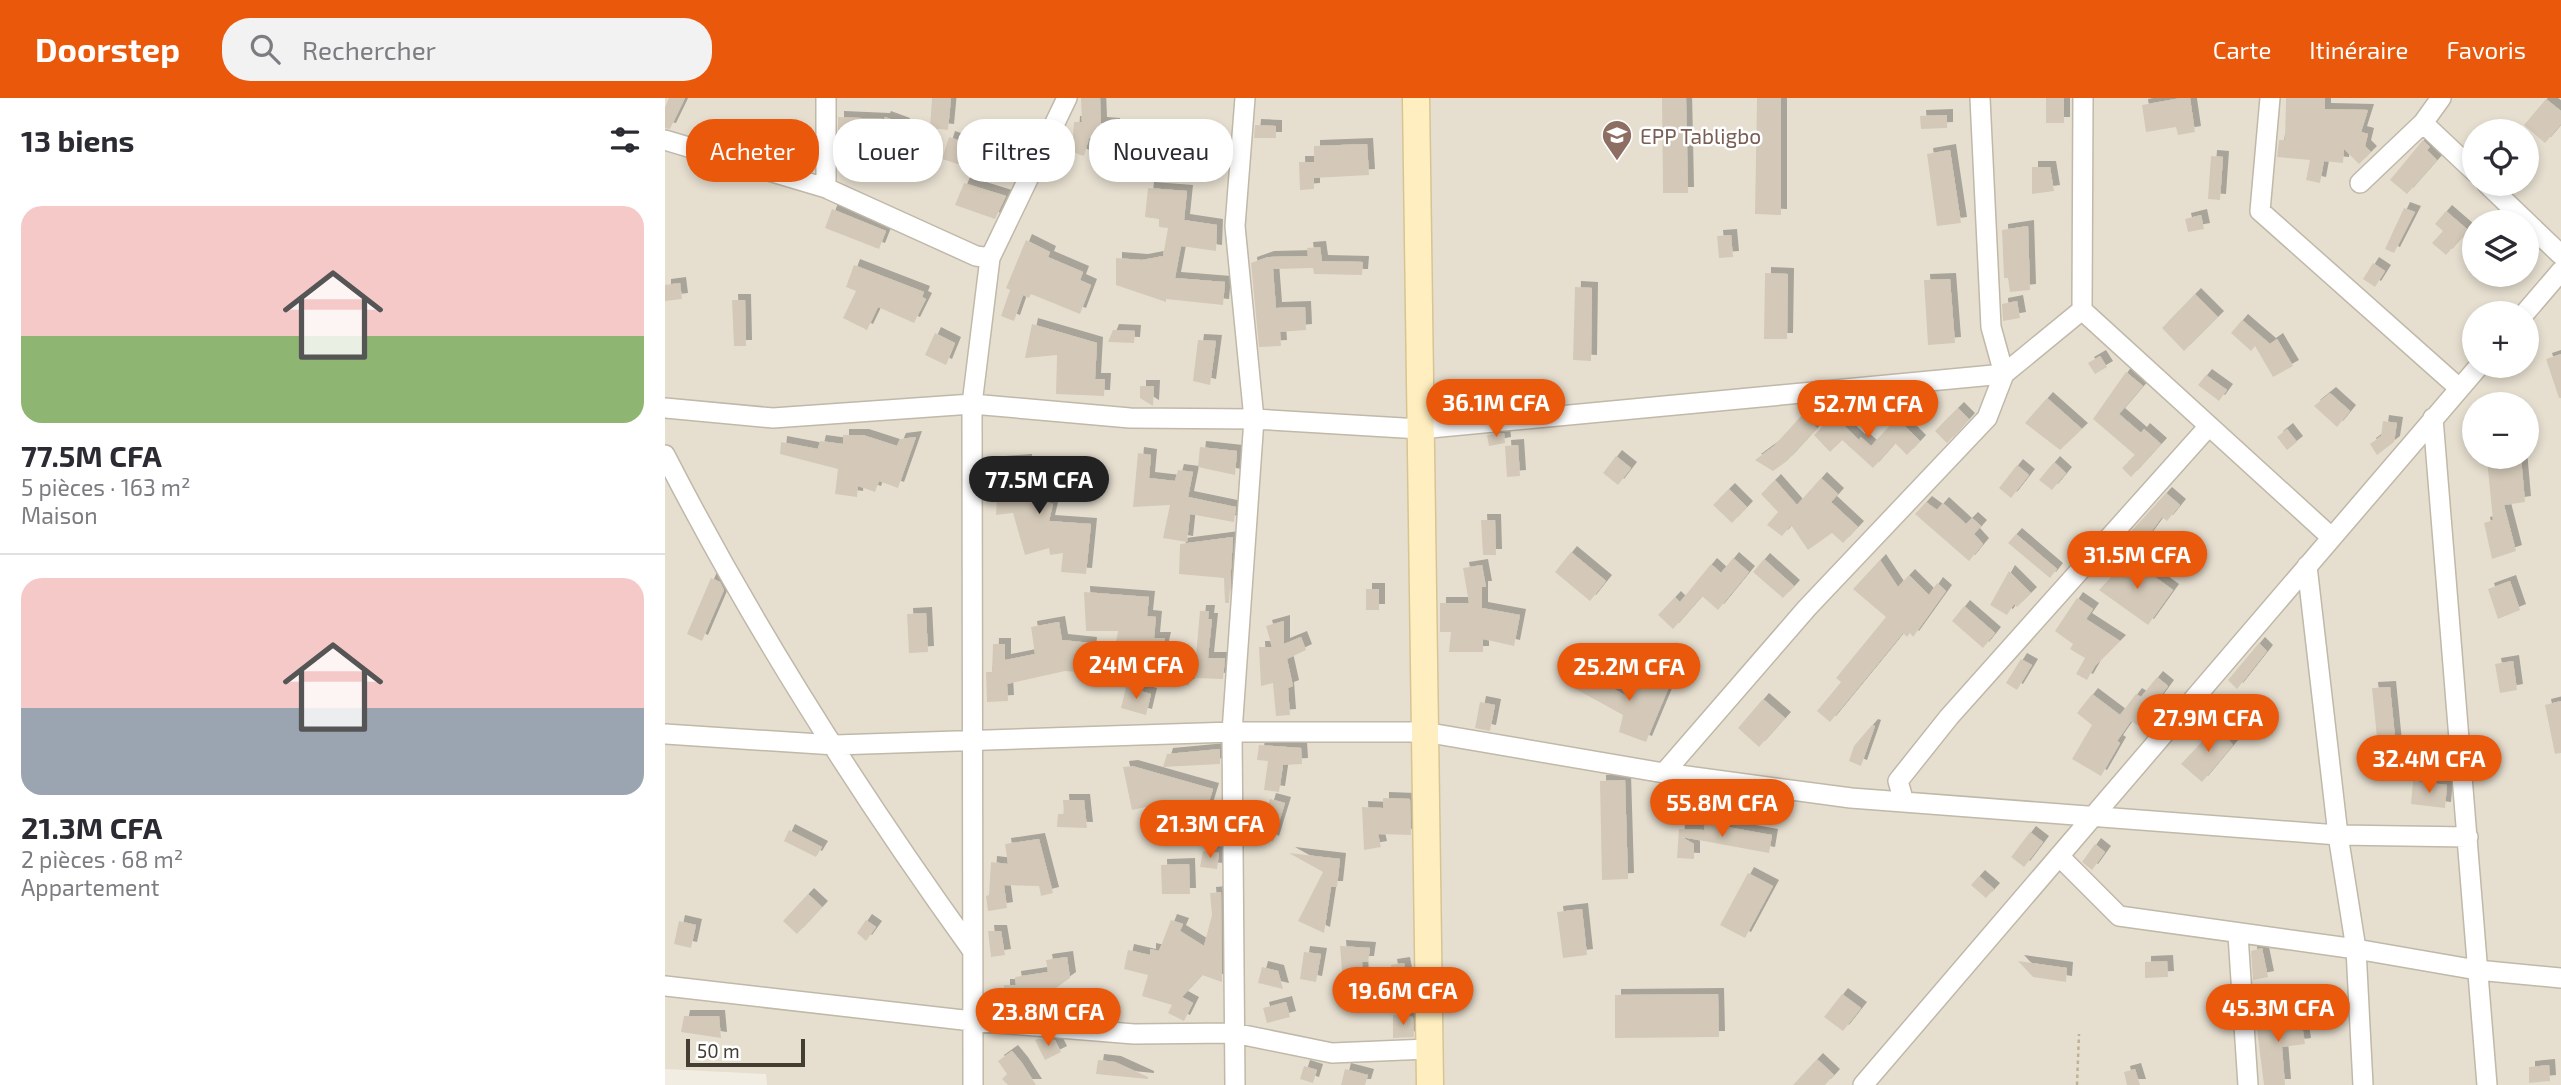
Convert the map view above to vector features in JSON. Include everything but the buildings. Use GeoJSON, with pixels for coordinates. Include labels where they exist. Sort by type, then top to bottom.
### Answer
{"type":"FeatureCollection","features":[{"type":"Feature","properties":{"kind":"main road"},"geometry":{"type":"LineString","coordinates":[[1416,98],[1430,1085]]}},
{"type":"Feature","properties":{"kind":"street"},"geometry":{"type":"LineString","coordinates":[[826,98],[826,188]]}},
{"type":"Feature","properties":{"kind":"street"},"geometry":{"type":"LineString","coordinates":[[973,1085],[972,404],[986,291],[983,257],[1067,98]]}},
{"type":"Feature","properties":{"kind":"street"},"geometry":{"type":"LineString","coordinates":[[1235,1085],[1232,732],[1254,419],[1235,226],[1245,98]]}},
{"type":"Feature","properties":{"kind":"street"},"geometry":{"type":"LineString","coordinates":[[1980,98],[1991,327],[2004,374]]}},
{"type":"Feature","properties":{"kind":"street"},"geometry":{"type":"LineString","coordinates":[[2084,98],[2082,310],[2331,537]]}},
{"type":"Feature","properties":{"kind":"street"},"geometry":{"type":"LineString","coordinates":[[2270,98],[2260,211],[2459,388]]}},
{"type":"Feature","properties":{"kind":"street"},"geometry":{"type":"LineString","coordinates":[[2360,183],[2423,123],[2441,98]]}},
{"type":"Feature","properties":{"kind":"street"},"geometry":{"type":"LineString","coordinates":[[2423,123],[2462,160]]}},
{"type":"Feature","properties":{"kind":"street"},"geometry":{"type":"LineString","coordinates":[[665,140],[826,188],[983,257]]}},
{"type":"Feature","properties":{"kind":"street"},"geometry":{"type":"LineString","coordinates":[[2500,196],[2561,255]]}},
{"type":"Feature","properties":{"kind":"street"},"geometry":{"type":"LineString","coordinates":[[2535,301],[2561,271]]}},
{"type":"Feature","properties":{"kind":"street"},"geometry":{"type":"LineString","coordinates":[[1664,773],[1807,608],[1987,418],[2004,374],[2082,310]]}},
{"type":"Feature","properties":{"kind":"street"},"geometry":{"type":"LineString","coordinates":[[665,408],[773,418],[972,404],[1130,418],[1254,419],[1420,429],[2004,374]]}},
{"type":"Feature","properties":{"kind":"street"},"geometry":{"type":"LineString","coordinates":[[1863,1085],[2468,378]]}},
{"type":"Feature","properties":{"kind":"street"},"geometry":{"type":"LineString","coordinates":[[2433,418],[2487,1085]]}},
{"type":"Feature","properties":{"kind":"street"},"geometry":{"type":"LineString","coordinates":[[1904,802],[1898,781],[1949,717],[2209,426]]}},
{"type":"Feature","properties":{"kind":"street"},"geometry":{"type":"LineString","coordinates":[[665,455],[697,519],[835,745],[912,866],[972,950]]}},
{"type":"Feature","properties":{"kind":"street"},"geometry":{"type":"LineString","coordinates":[[2307,566],[2338,835],[2356,949],[2363,1085]]}},
{"type":"Feature","properties":{"kind":"street"},"geometry":{"type":"LineString","coordinates":[[665,734],[835,745],[972,738],[1232,732],[1424,732],[1664,773],[1904,802],[2338,835],[2468,838]]}},
{"type":"Feature","properties":{"kind":"street"},"geometry":{"type":"LineString","coordinates":[[2059,856],[2119,916],[2238,935],[2356,949],[2477,970],[2561,978]]}},
{"type":"Feature","properties":{"kind":"street"},"geometry":{"type":"LineString","coordinates":[[2238,935],[2248,1085]]}},
{"type":"Feature","properties":{"kind":"street"},"geometry":{"type":"LineString","coordinates":[[665,986],[972,1021],[1134,1034],[1234,1033],[1332,1053],[1428,1049]]}},
{"type":"Feature","properties":{"kind":"path"},"geometry":{"type":"LineString","coordinates":[[2077,1085],[2079,1034]]}},
{"type":"Feature","properties":{"kind":"shaded area"},"geometry":{"type":"Polygon","coordinates":[[[665,98],[2561,98],[2561,1085],[767,1085],[766,1074],[665,1069],[665,98]]]}},
{"type":"Feature","properties":{"kind":"place","name":"EPP Tabligbo"},"geometry":{"type":"Point","coordinates":[1617,162]}}]}
